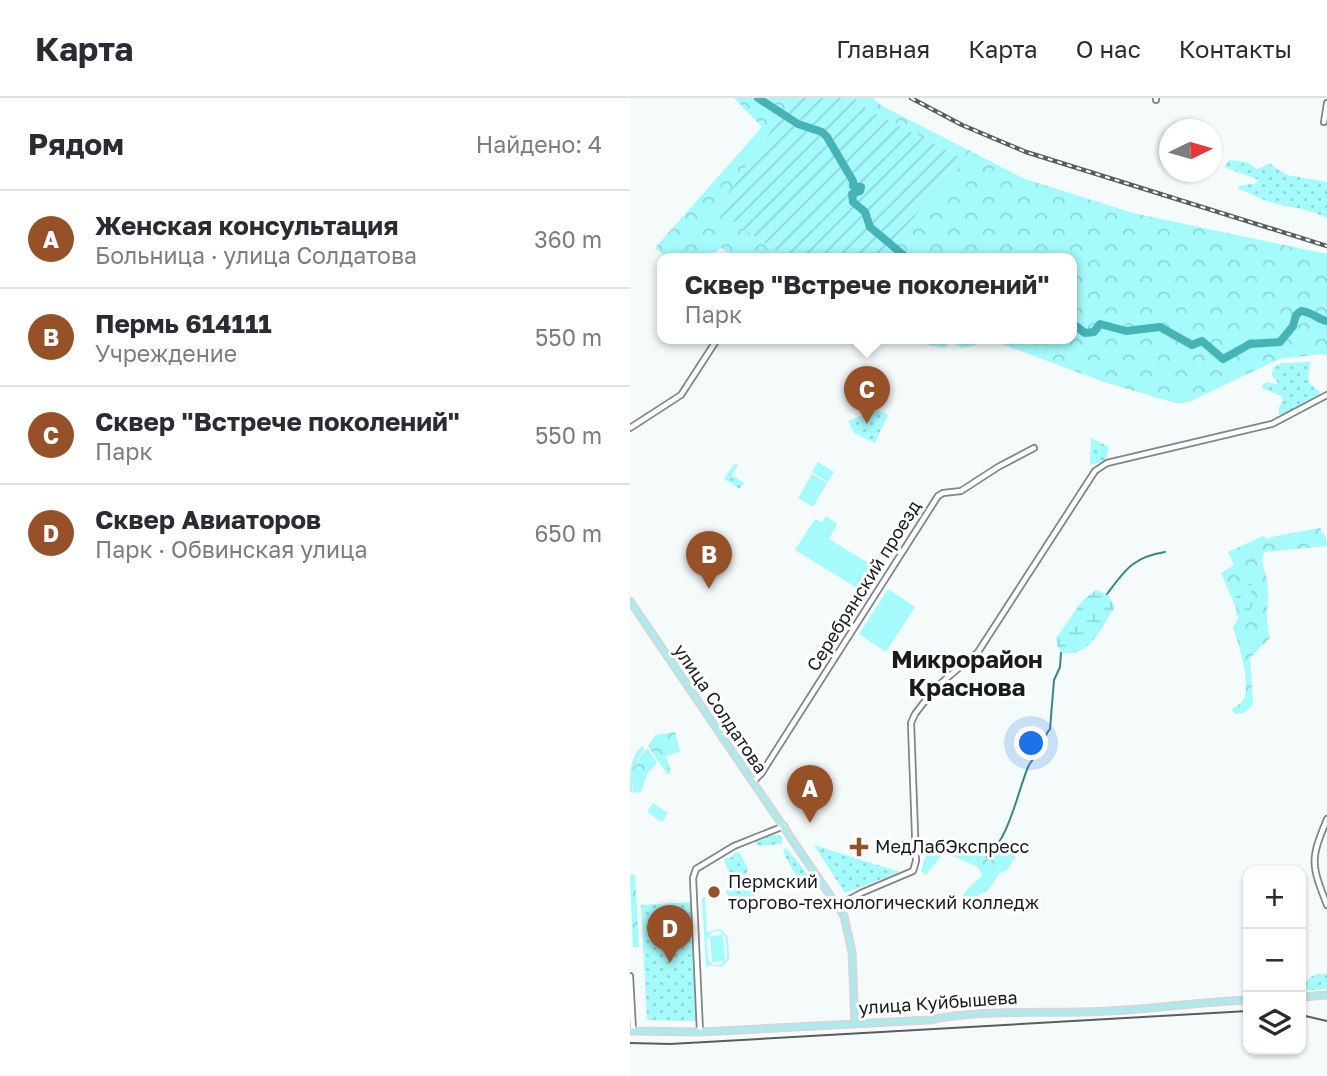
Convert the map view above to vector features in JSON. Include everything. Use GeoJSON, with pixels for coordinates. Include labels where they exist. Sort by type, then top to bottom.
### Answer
{"type":"FeatureCollection","features":[{"type":"Feature","properties":{"kind":"main road","name":"улица Солдатова"},"geometry":{"type":"LineString","coordinates":[[630,601],[839,905],[850,940],[855,1023]]}},
{"type":"Feature","properties":{"kind":"main road"},"geometry":{"type":"LineString","coordinates":[[1306,997],[1327,995]]}},
{"type":"Feature","properties":{"kind":"main road","name":"улица Куйбышева"},"geometry":{"type":"LineString","coordinates":[[632,1031],[700,1032],[1038,1010],[1135,1010],[1243,1000]]}},
{"type":"Feature","properties":{"kind":"street"},"geometry":{"type":"LineString","coordinates":[[1324,122],[1327,103]]}},
{"type":"Feature","properties":{"kind":"street"},"geometry":{"type":"LineString","coordinates":[[630,428],[681,395],[714,344]]}},
{"type":"Feature","properties":{"kind":"street"},"geometry":{"type":"LineString","coordinates":[[839,905],[913,872],[916,862],[911,723],[915,714],[935,688],[978,652],[1095,471],[1107,463],[1272,424],[1327,395]]}},
{"type":"Feature","properties":{"kind":"street","name":"Серебрянский проезд"},"geometry":{"type":"LineString","coordinates":[[753,782],[761,774],[938,496],[961,491],[1034,448]]}},
{"type":"Feature","properties":{"kind":"street"},"geometry":{"type":"LineString","coordinates":[[1327,819],[1315,847],[1313,861],[1314,872],[1327,905]]}},
{"type":"Feature","properties":{"kind":"street"},"geometry":{"type":"LineString","coordinates":[[700,1032],[693,878],[696,869],[734,846],[784,826]]}},
{"type":"Feature","properties":{"kind":"street"},"geometry":{"type":"LineString","coordinates":[[630,976],[632,1031]]}},
{"type":"Feature","properties":{"kind":"green space"},"geometry":{"type":"Polygon","coordinates":[[[734,98],[790,98],[792,101],[716,210],[780,253],[729,253],[721,248],[714,253],[661,253],[655,248],[762,127],[734,98]]]}},
{"type":"Feature","properties":{"kind":"green space"},"geometry":{"type":"Polygon","coordinates":[[[790,98],[855,98],[867,109],[966,160],[922,207],[887,253],[780,253],[716,210],[792,101],[790,98]]]}},
{"type":"Feature","properties":{"kind":"green space"},"geometry":{"type":"Polygon","coordinates":[[[855,98],[873,98],[882,106],[1025,179],[1133,213],[1327,254],[1327,355],[1279,359],[1189,402],[1175,403],[1104,382],[1002,344],[1077,344],[1077,253],[887,253],[922,207],[966,160],[867,109],[855,98]]]}},
{"type":"Feature","properties":{"kind":"green space"},"geometry":{"type":"Polygon","coordinates":[[[1229,160],[1247,162],[1257,169],[1270,164],[1287,175],[1327,182],[1327,218],[1307,210],[1267,201],[1239,189],[1238,186],[1258,183],[1257,179],[1224,167],[1229,160]]]}},
{"type":"Feature","properties":{"kind":"green space"},"geometry":{"type":"Polygon","coordinates":[[[927,344],[949,344],[944,348],[927,344]]]}},
{"type":"Feature","properties":{"kind":"green space"},"geometry":{"type":"Polygon","coordinates":[[[955,344],[976,344],[974,346],[962,348],[955,344]]]}},
{"type":"Feature","properties":{"kind":"green space"},"geometry":{"type":"Polygon","coordinates":[[[1311,362],[1308,374],[1310,384],[1320,392],[1319,396],[1283,416],[1279,414],[1283,400],[1281,396],[1262,388],[1262,385],[1268,382],[1278,385],[1272,376],[1273,367],[1282,363],[1311,362]]]}},
{"type":"Feature","properties":{"kind":"green space"},"geometry":{"type":"Polygon","coordinates":[[[878,410],[888,415],[875,443],[854,433],[848,421],[878,410]]]}},
{"type":"Feature","properties":{"kind":"green space"},"geometry":{"type":"Polygon","coordinates":[[[1091,438],[1109,447],[1105,461],[1090,465],[1091,438]]]}},
{"type":"Feature","properties":{"kind":"green space"},"geometry":{"type":"Polygon","coordinates":[[[818,462],[834,472],[828,482],[812,472],[818,462]]]}},
{"type":"Feature","properties":{"kind":"green space"},"geometry":{"type":"Polygon","coordinates":[[[735,463],[738,465],[732,475],[744,483],[740,489],[724,479],[735,463]]]}},
{"type":"Feature","properties":{"kind":"green space"},"geometry":{"type":"Polygon","coordinates":[[[812,474],[827,483],[813,507],[798,498],[812,474]]]}},
{"type":"Feature","properties":{"kind":"green space"},"geometry":{"type":"Polygon","coordinates":[[[826,516],[837,524],[829,539],[881,571],[867,594],[795,550],[815,519],[822,522],[826,516]]]}},
{"type":"Feature","properties":{"kind":"green space"},"geometry":{"type":"Polygon","coordinates":[[[1320,528],[1327,546],[1264,552],[1270,638],[1250,658],[1253,704],[1244,713],[1235,714],[1231,709],[1244,699],[1246,684],[1241,653],[1233,628],[1239,617],[1221,573],[1234,565],[1228,552],[1263,536],[1270,540],[1271,537],[1320,528]]]}},
{"type":"Feature","properties":{"kind":"green space"},"geometry":{"type":"Polygon","coordinates":[[[1251,583],[1253,587],[1248,599],[1253,605],[1245,616],[1238,608],[1236,594],[1237,590],[1251,583]]]}},
{"type":"Feature","properties":{"kind":"green space"},"geometry":{"type":"Polygon","coordinates":[[[888,589],[915,607],[886,652],[859,634],[888,589]]]}},
{"type":"Feature","properties":{"kind":"green space"},"geometry":{"type":"Polygon","coordinates":[[[1096,590],[1107,594],[1115,607],[1088,646],[1080,651],[1061,653],[1056,638],[1082,601],[1096,590]]]}},
{"type":"Feature","properties":{"kind":"green space"},"geometry":{"type":"Polygon","coordinates":[[[675,732],[680,752],[666,756],[671,773],[667,774],[648,746],[655,735],[675,732]]]}},
{"type":"Feature","properties":{"kind":"green space"},"geometry":{"type":"Polygon","coordinates":[[[642,746],[644,748],[633,772],[644,751],[648,749],[657,763],[647,774],[641,792],[633,793],[633,781],[630,792],[632,766],[635,755],[642,746]]]}},
{"type":"Feature","properties":{"kind":"green space"},"geometry":{"type":"Polygon","coordinates":[[[653,803],[668,813],[662,822],[647,812],[653,803]]]}},
{"type":"Feature","properties":{"kind":"green space"},"geometry":{"type":"Polygon","coordinates":[[[779,835],[782,844],[758,846],[755,843],[756,840],[779,835]]]}},
{"type":"Feature","properties":{"kind":"green space"},"geometry":{"type":"Polygon","coordinates":[[[952,837],[968,845],[987,849],[985,858],[989,860],[1002,844],[1021,844],[1022,847],[1007,870],[1000,873],[988,890],[968,901],[963,897],[965,892],[982,875],[978,867],[944,852],[926,875],[921,871],[931,841],[952,837]]]}},
{"type":"Feature","properties":{"kind":"green space"},"geometry":{"type":"Polygon","coordinates":[[[814,845],[900,872],[845,893],[814,845]]]}},
{"type":"Feature","properties":{"kind":"green space"},"geometry":{"type":"Polygon","coordinates":[[[786,848],[803,868],[815,888],[813,891],[792,868],[783,850],[786,848]]]}},
{"type":"Feature","properties":{"kind":"green space"},"geometry":{"type":"Polygon","coordinates":[[[739,852],[748,869],[742,883],[753,884],[755,892],[754,897],[734,906],[726,892],[731,879],[724,859],[739,852]]]}},
{"type":"Feature","properties":{"kind":"green space"},"geometry":{"type":"Polygon","coordinates":[[[630,875],[635,875],[639,947],[633,947],[630,875]]]}},
{"type":"Feature","properties":{"kind":"green space"},"geometry":{"type":"Polygon","coordinates":[[[705,897],[707,932],[720,929],[728,937],[729,959],[722,967],[709,965],[706,968],[702,898],[705,897]],[[720,931],[712,932],[707,939],[708,960],[714,965],[721,965],[727,958],[726,938],[720,931]]]}},
{"type":"Feature","properties":{"kind":"green space"},"geometry":{"type":"Polygon","coordinates":[[[692,902],[698,1021],[647,1020],[641,905],[692,902]]]}},
{"type":"Feature","properties":{"kind":"green space"},"geometry":{"type":"Polygon","coordinates":[[[723,935],[725,961],[712,962],[710,936],[723,935]]]}},
{"type":"Feature","properties":{"kind":"green space"},"geometry":{"type":"Polygon","coordinates":[[[1316,974],[1327,974],[1327,989],[1306,991],[1306,981],[1316,974]]]}},
{"type":"Feature","properties":{"kind":"waterway"},"geometry":{"type":"LineString","coordinates":[[758,98],[798,124],[822,132],[827,137],[853,181],[853,186],[861,187],[860,191],[852,194],[853,202],[865,212],[870,227],[901,253]]}},
{"type":"Feature","properties":{"kind":"waterway"},"geometry":{"type":"LineString","coordinates":[[1077,327],[1085,333],[1094,332],[1100,324],[1126,331],[1160,327],[1192,345],[1202,341],[1223,359],[1250,344],[1280,342],[1301,311],[1327,321]]}},
{"type":"Feature","properties":{"kind":"waterway"},"geometry":{"type":"LineString","coordinates":[[1107,594],[1137,561],[1165,552]]}},
{"type":"Feature","properties":{"kind":"waterway"},"geometry":{"type":"LineString","coordinates":[[987,857],[1001,839],[1028,767],[1041,749],[1050,729],[1054,680],[1060,667],[1061,653]]}},
{"type":"Feature","properties":{"kind":"tram line"},"geometry":{"type":"LineString","coordinates":[[630,1043],[670,1044],[1243,1011]]}},
{"type":"Feature","properties":{"kind":"tram line"},"geometry":{"type":"LineString","coordinates":[[1306,1016],[1327,1021]]}},
{"type":"Feature","properties":{"kind":"railway"},"geometry":{"type":"LineString","coordinates":[[911,98],[962,125],[1026,152],[1327,246]]}},
{"type":"Feature","properties":{"kind":"place","name":"Сквер \"Встрече поколений\""},"geometry":{"type":"Point","coordinates":[867,424]}},
{"type":"Feature","properties":{"kind":"place","name":"Пермь 614111"},"geometry":{"type":"Point","coordinates":[709,589]}},
{"type":"Feature","properties":{"kind":"place","name":"Женская консультация"},"geometry":{"type":"Point","coordinates":[810,823]}},
{"type":"Feature","properties":{"kind":"place","name":"МедЛабЭкспресс"},"geometry":{"type":"Point","coordinates":[859,847]}},
{"type":"Feature","properties":{"kind":"place","name":"Пермский торгово-технологический колледж"},"geometry":{"type":"Point","coordinates":[714,892]}},
{"type":"Feature","properties":{"kind":"place","name":"Сквер Авиаторов"},"geometry":{"type":"Point","coordinates":[670,963]}},
{"type":"Feature","properties":{"kind":"district","name":"Микрорайон Краснова"},"geometry":{"type":"Point","coordinates":[967,674]}}]}
